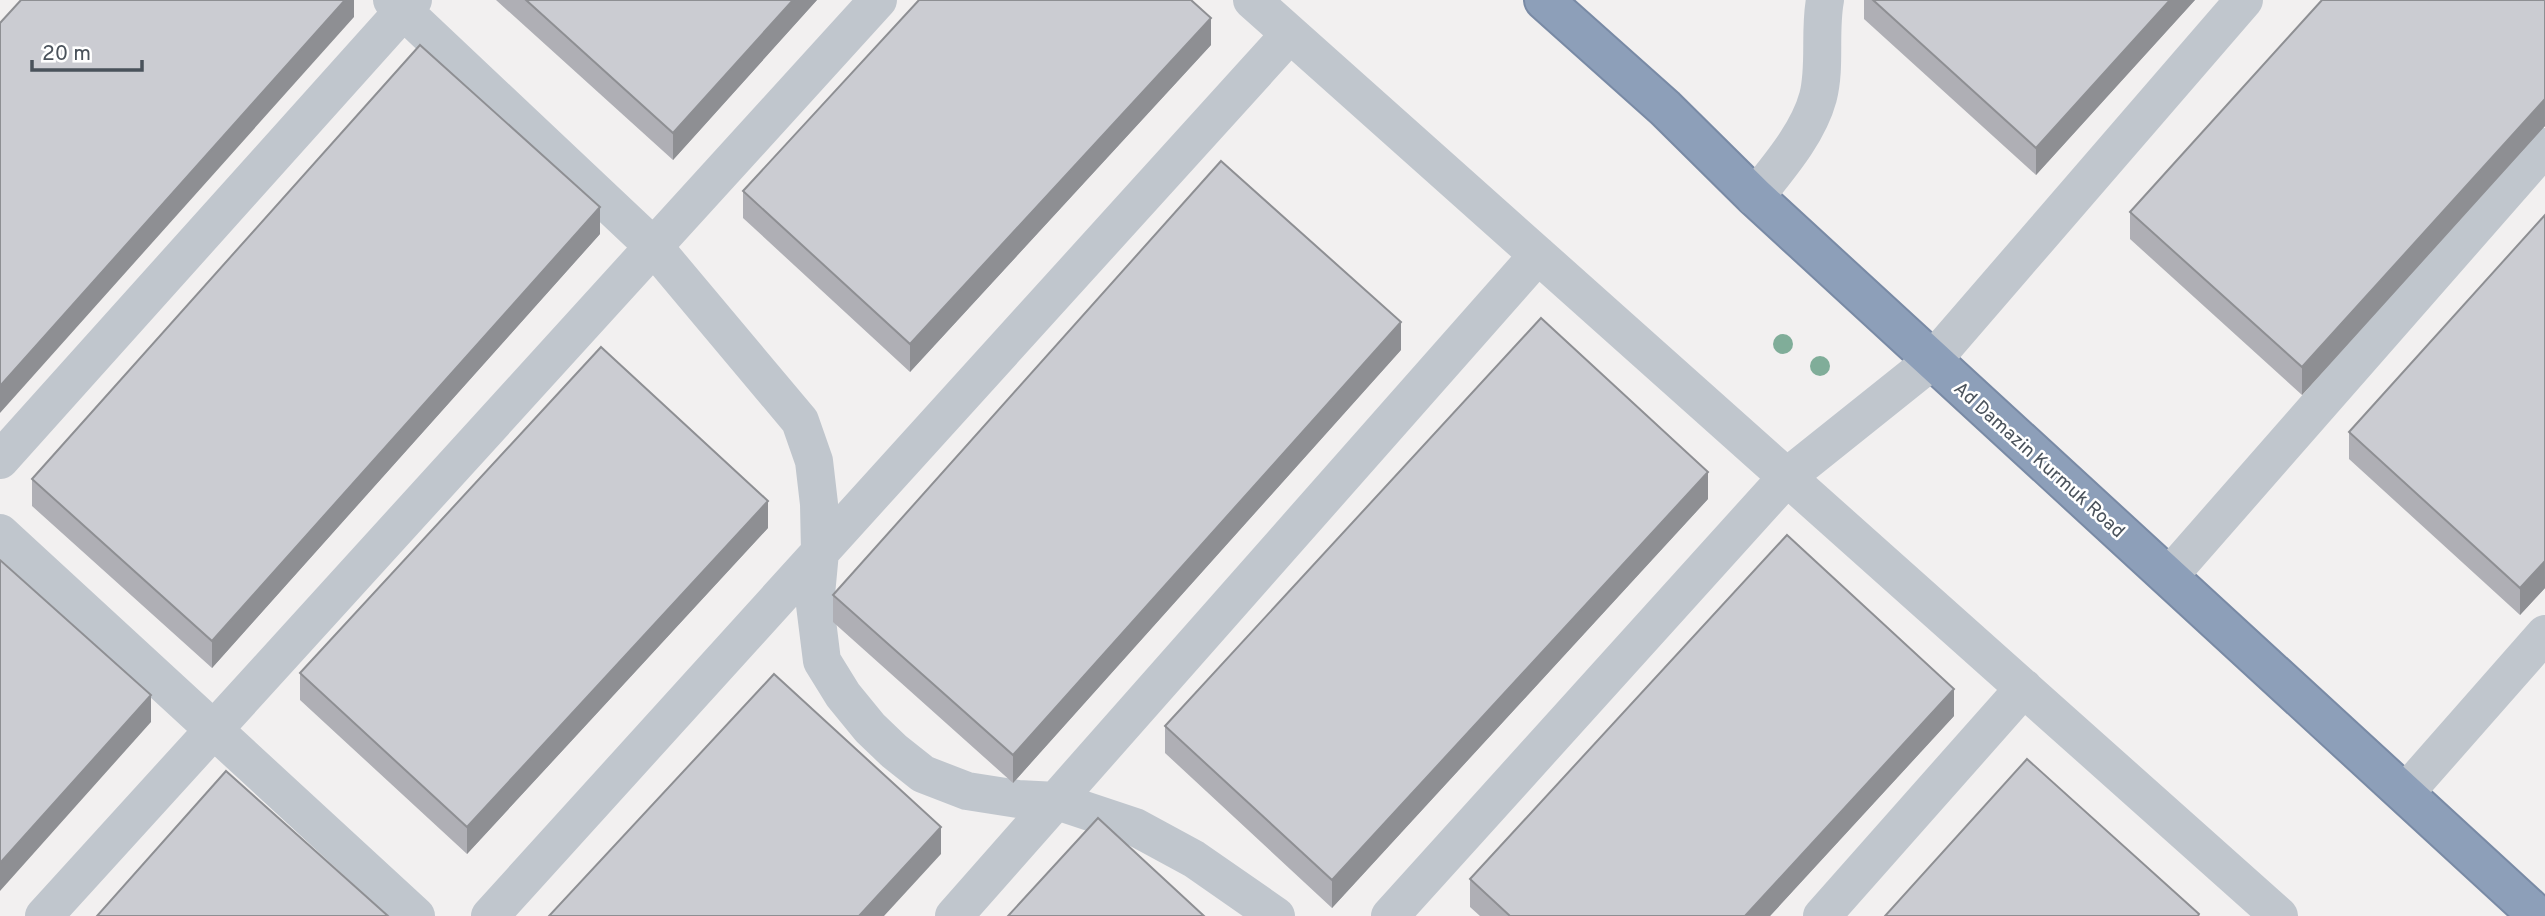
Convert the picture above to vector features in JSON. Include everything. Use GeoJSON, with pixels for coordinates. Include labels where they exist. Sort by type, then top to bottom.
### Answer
{"type":"FeatureCollection","features":[{"type":"Feature","properties":{"kind":"highway","name":"Ad Damazin Kurmuk Road"},"geometry":{"type":"LineString","coordinates":[[1544,0],[1665,108],[1755,197],[1932,361],[2169,576],[2274,676],[2406,792],[2538,916]]}},
{"type":"Feature","properties":{"kind":"street"},"geometry":{"type":"LineString","coordinates":[[44,916],[878,0]]}},
{"type":"Feature","properties":{"kind":"street"},"geometry":{"type":"LineString","coordinates":[[1252,0],[2278,916]]}},
{"type":"Feature","properties":{"kind":"street"},"geometry":{"type":"LineString","coordinates":[[1755,197],[1795,147],[1818,98],[1822,58],[1821,23],[1825,0]]}},
{"type":"Feature","properties":{"kind":"street"},"geometry":{"type":"LineString","coordinates":[[1390,916],[1787,477],[1932,361],[2244,0]]}},
{"type":"Feature","properties":{"kind":"street"},"geometry":{"type":"LineString","coordinates":[[0,460],[402,4],[654,247],[800,422],[814,461],[819,504],[820,552],[815,605],[822,661],[843,695],[870,728],[923,774],[967,791],[1018,799],[1057,801],[1135,827],[1194,859],[1276,916]]}},
{"type":"Feature","properties":{"kind":"street"},"geometry":{"type":"LineString","coordinates":[[490,916],[1290,34]]}},
{"type":"Feature","properties":{"kind":"street"},"geometry":{"type":"LineString","coordinates":[[2169,576],[2545,147]]}},
{"type":"Feature","properties":{"kind":"street"},"geometry":{"type":"LineString","coordinates":[[954,916],[1538,255]]}},
{"type":"Feature","properties":{"kind":"street"},"geometry":{"type":"LineString","coordinates":[[0,533],[416,916]]}},
{"type":"Feature","properties":{"kind":"street"},"geometry":{"type":"LineString","coordinates":[[2406,792],[2545,634]]}},
{"type":"Feature","properties":{"kind":"street"},"geometry":{"type":"LineString","coordinates":[[1822,916],[2024,688]]}},
{"type":"Feature","properties":{"kind":"building"},"geometry":{"type":"Polygon","coordinates":[[[21,0],[345,0],[0,386],[0,23],[21,0]]]}},
{"type":"Feature","properties":{"kind":"building"},"geometry":{"type":"Polygon","coordinates":[[[526,0],[793,0],[673,133],[526,0]]]}},
{"type":"Feature","properties":{"kind":"building"},"geometry":{"type":"Polygon","coordinates":[[[919,0],[1191,0],[1211,18],[910,344],[743,191],[919,0]]]}},
{"type":"Feature","properties":{"kind":"building"},"geometry":{"type":"Polygon","coordinates":[[[1873,0],[2170,0],[2036,148],[1873,0]]]}},
{"type":"Feature","properties":{"kind":"building"},"geometry":{"type":"Polygon","coordinates":[[[2322,0],[2545,0],[2545,99],[2302,367],[2130,212],[2322,0]]]}},
{"type":"Feature","properties":{"kind":"building"},"geometry":{"type":"Polygon","coordinates":[[[420,45],[600,207],[212,641],[32,479],[420,45]]]}},
{"type":"Feature","properties":{"kind":"building"},"geometry":{"type":"Polygon","coordinates":[[[1221,161],[1401,322],[1013,755],[833,595],[1221,161]]]}},
{"type":"Feature","properties":{"kind":"building"},"geometry":{"type":"Polygon","coordinates":[[[2545,215],[2545,561],[2520,588],[2349,432],[2545,215]]]}},
{"type":"Feature","properties":{"kind":"building"},"geometry":{"type":"Polygon","coordinates":[[[1541,318],[1708,472],[1332,880],[1165,726],[1541,318]]]}},
{"type":"Feature","properties":{"kind":"building"},"geometry":{"type":"Polygon","coordinates":[[[601,347],[768,501],[467,827],[300,673],[601,347]]]}},
{"type":"Feature","properties":{"kind":"building"},"geometry":{"type":"Polygon","coordinates":[[[1787,535],[1954,689],[1745,916],[1510,916],[1470,879],[1787,535]]]}},
{"type":"Feature","properties":{"kind":"building"},"geometry":{"type":"Polygon","coordinates":[[[0,560],[151,695],[0,863],[0,560]]]}},
{"type":"Feature","properties":{"kind":"building"},"geometry":{"type":"Polygon","coordinates":[[[774,674],[941,827],[859,916],[549,916],[774,674]]]}},
{"type":"Feature","properties":{"kind":"building"},"geometry":{"type":"Polygon","coordinates":[[[2027,759],[2199,914],[2198,916],[1885,916],[2027,759]]]}},
{"type":"Feature","properties":{"kind":"building"},"geometry":{"type":"Polygon","coordinates":[[[226,771],[388,916],[97,916],[226,771]]]}},
{"type":"Feature","properties":{"kind":"building"},"geometry":{"type":"Polygon","coordinates":[[[1098,818],[1204,916],[1008,916],[1098,818]]]}}]}
